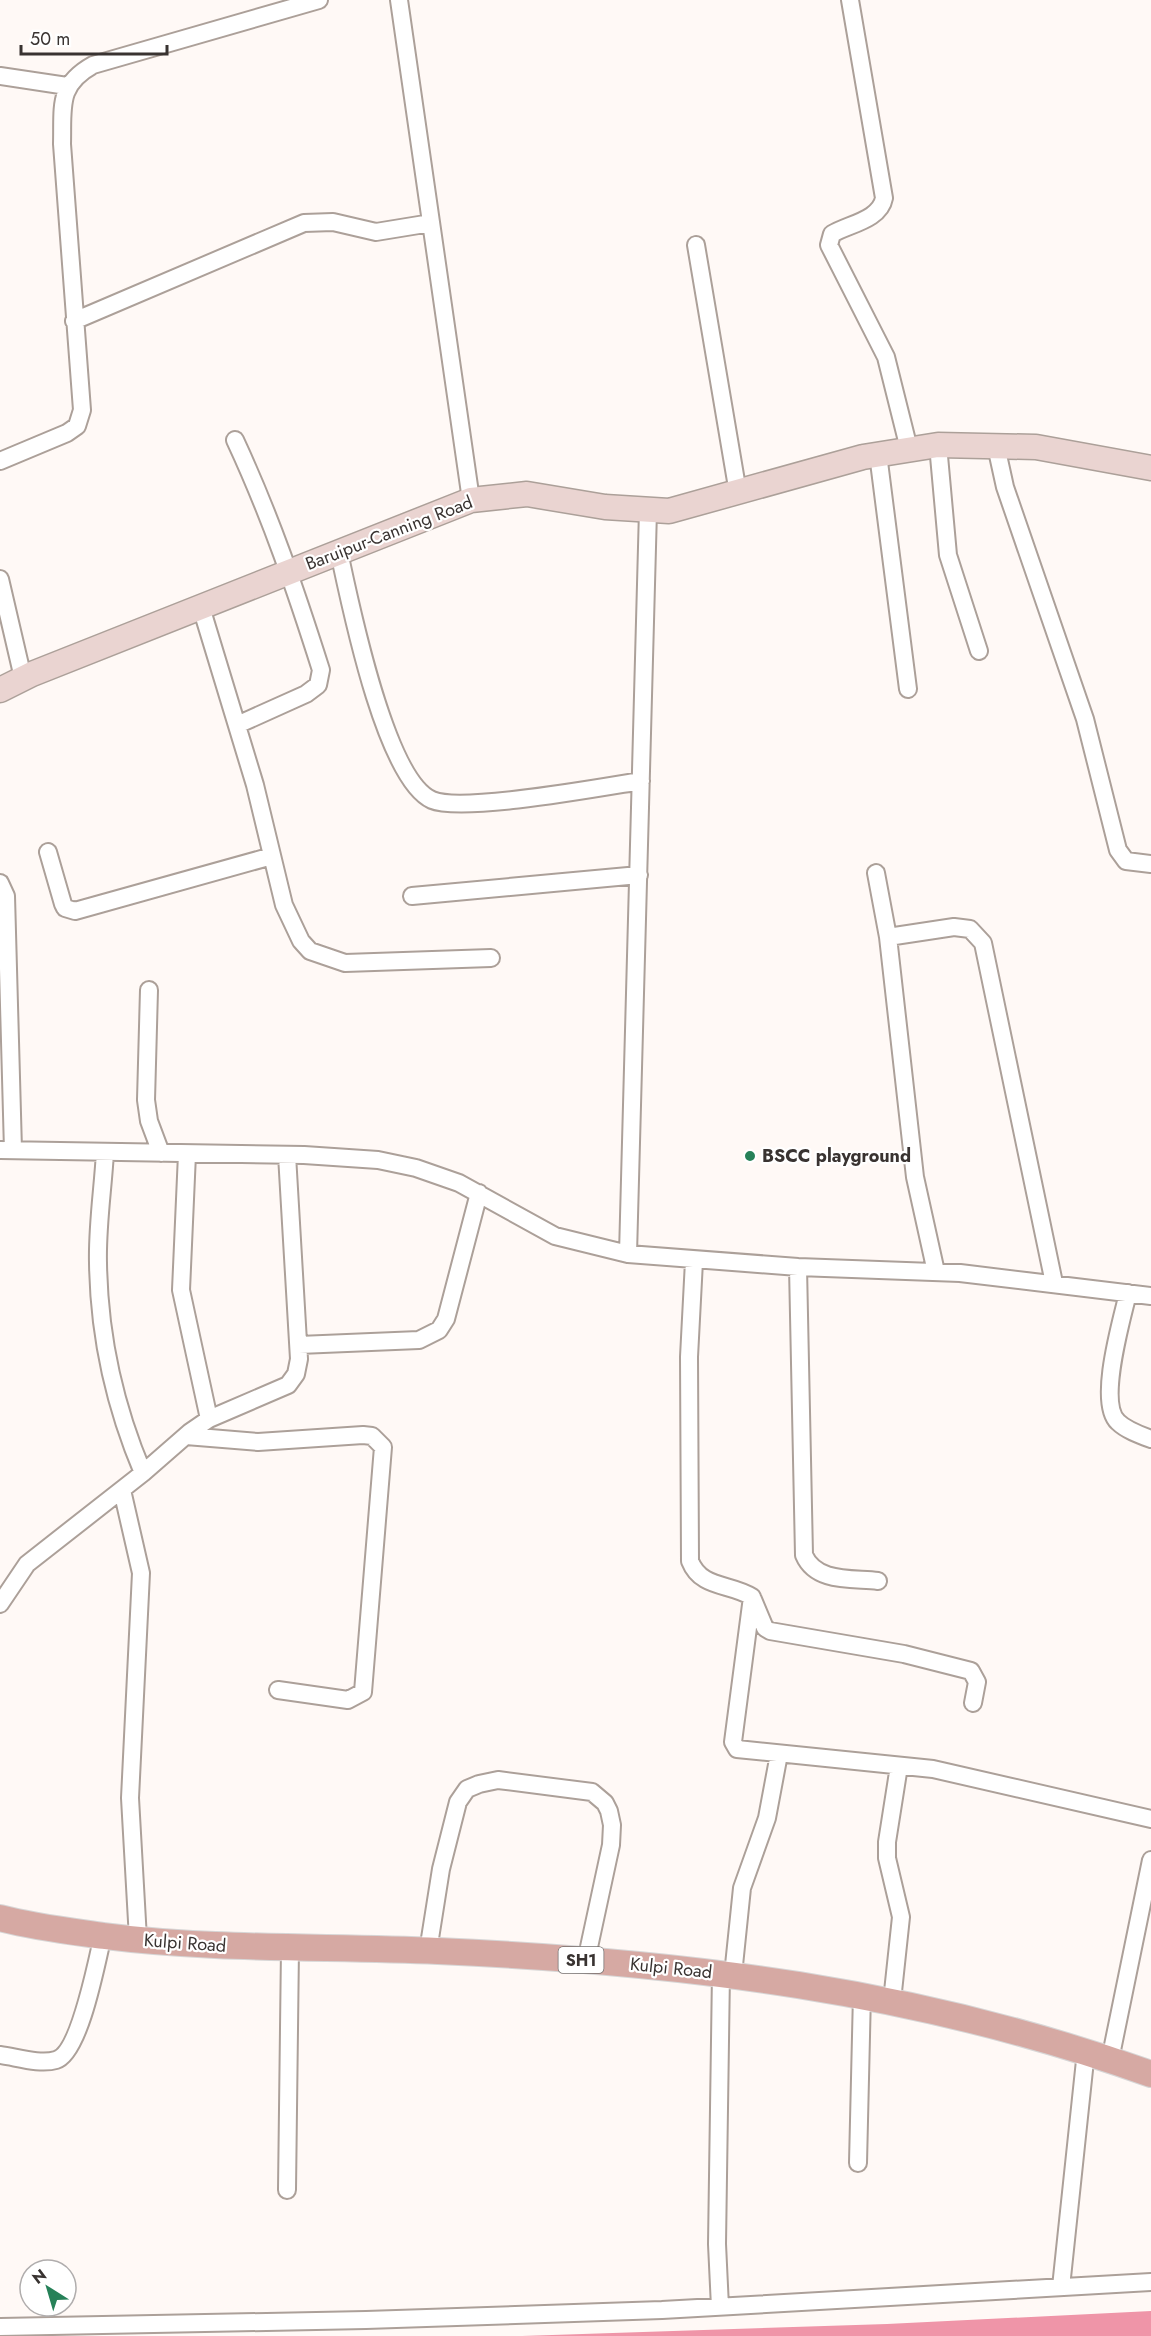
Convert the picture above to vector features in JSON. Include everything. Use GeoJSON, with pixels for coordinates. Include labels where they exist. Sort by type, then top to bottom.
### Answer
{"type":"FeatureCollection","features":[{"type":"Feature","properties":{"kind":"main road","name":"Baruipur-Canning Road"},"geometry":{"type":"LineString","coordinates":[[0,690],[23,678],[471,500],[527,494],[605,507],[669,511],[878,454],[938,445],[1036,447],[1151,468]]}},
{"type":"Feature","properties":{"kind":"main road","name":"Kulpi Road"},"geometry":{"type":"LineString","coordinates":[[0,1918],[25,1925],[138,1940],[290,1948],[428,1951],[646,1964],[727,1974],[862,1994],[1037,2035],[1151,2074]]}},
{"type":"Feature","properties":{"kind":"street"},"geometry":{"type":"LineString","coordinates":[[0,461],[53,441],[77,426],[82,410],[62,144],[63,102],[67,86],[79,73],[93,65],[319,0]]}},
{"type":"Feature","properties":{"kind":"street"},"geometry":{"type":"LineString","coordinates":[[399,0],[471,500]]}},
{"type":"Feature","properties":{"kind":"street"},"geometry":{"type":"LineString","coordinates":[[850,0],[884,198],[883,205],[874,215],[832,234],[829,245],[886,357],[909,449]]}},
{"type":"Feature","properties":{"kind":"street"},"geometry":{"type":"LineString","coordinates":[[0,76],[67,86]]}},
{"type":"Feature","properties":{"kind":"street"},"geometry":{"type":"LineString","coordinates":[[74,321],[295,226],[333,222],[376,232],[431,223]]}},
{"type":"Feature","properties":{"kind":"street"},"geometry":{"type":"LineString","coordinates":[[696,245],[738,493]]}},
{"type":"Feature","properties":{"kind":"street"},"geometry":{"type":"LineString","coordinates":[[235,440],[262,496],[290,571],[321,670],[318,685],[306,694],[237,725]]}},
{"type":"Feature","properties":{"kind":"street"},"geometry":{"type":"LineString","coordinates":[[938,445],[945,537],[979,651]]}},
{"type":"Feature","properties":{"kind":"street"},"geometry":{"type":"LineString","coordinates":[[996,446],[1005,487],[1084,719],[1118,850],[1126,861],[1151,864]]}},
{"type":"Feature","properties":{"kind":"street"},"geometry":{"type":"LineString","coordinates":[[878,454],[908,689]]}},
{"type":"Feature","properties":{"kind":"street"},"geometry":{"type":"LineString","coordinates":[[628,1254],[648,510]]}},
{"type":"Feature","properties":{"kind":"street"},"geometry":{"type":"LineString","coordinates":[[339,552],[363,654],[375,694],[396,755],[407,777],[421,794],[444,803],[471,802],[531,797],[641,782]]}},
{"type":"Feature","properties":{"kind":"street"},"geometry":{"type":"LineString","coordinates":[[0,579],[23,678]]}},
{"type":"Feature","properties":{"kind":"street"},"geometry":{"type":"LineString","coordinates":[[201,607],[255,785],[284,905],[301,941],[310,951],[345,963],[491,958]]}},
{"type":"Feature","properties":{"kind":"street"},"geometry":{"type":"LineString","coordinates":[[48,852],[63,904],[65,908],[75,911],[272,856]]}},
{"type":"Feature","properties":{"kind":"street"},"geometry":{"type":"LineString","coordinates":[[876,873],[888,937],[915,1177],[936,1272]]}},
{"type":"Feature","properties":{"kind":"street"},"geometry":{"type":"LineString","coordinates":[[412,896],[639,875]]}},
{"type":"Feature","properties":{"kind":"street"},"geometry":{"type":"LineString","coordinates":[[0,883],[6,896],[7,1150],[287,1155],[378,1160],[438,1175],[478,1193],[555,1236],[628,1254],[694,1261],[936,1272],[1054,1283],[1151,1296]]}},
{"type":"Feature","properties":{"kind":"street"},"geometry":{"type":"LineString","coordinates":[[888,937],[954,927],[970,929],[983,943],[1054,1283]]}},
{"type":"Feature","properties":{"kind":"street"},"geometry":{"type":"LineString","coordinates":[[149,990],[146,1100],[149,1121],[161,1153]]}},
{"type":"Feature","properties":{"kind":"street"},"geometry":{"type":"LineString","coordinates":[[105,1152],[98,1262],[107,1358],[131,1444],[143,1473]]}},
{"type":"Feature","properties":{"kind":"street"},"geometry":{"type":"LineString","coordinates":[[188,1154],[181,1290],[209,1419]]}},
{"type":"Feature","properties":{"kind":"street"},"geometry":{"type":"LineString","coordinates":[[0,1604],[27,1564],[122,1490],[186,1436],[209,1419],[288,1385],[299,1368],[287,1155]]}},
{"type":"Feature","properties":{"kind":"street"},"geometry":{"type":"LineString","coordinates":[[299,1345],[419,1340],[439,1330],[446,1319],[478,1193]]}},
{"type":"Feature","properties":{"kind":"street"},"geometry":{"type":"LineString","coordinates":[[694,1261],[689,1357],[690,1562],[696,1574],[708,1582],[752,1597],[765,1628],[770,1631],[904,1654],[971,1671],[977,1682],[973,1703]]}},
{"type":"Feature","properties":{"kind":"street"},"geometry":{"type":"LineString","coordinates":[[798,1267],[804,1555],[809,1566],[820,1575],[878,1581]]}},
{"type":"Feature","properties":{"kind":"street"},"geometry":{"type":"LineString","coordinates":[[1128,1293],[1111,1375],[1110,1408],[1116,1421],[1151,1440]]}},
{"type":"Feature","properties":{"kind":"street"},"geometry":{"type":"LineString","coordinates":[[186,1436],[258,1442],[363,1435],[372,1436],[383,1447],[363,1692],[348,1700],[278,1690]]}},
{"type":"Feature","properties":{"kind":"street"},"geometry":{"type":"LineString","coordinates":[[122,1490],[141,1573],[130,1798],[138,1940]]}},
{"type":"Feature","properties":{"kind":"street"},"geometry":{"type":"LineString","coordinates":[[752,1597],[733,1745],[739,1750],[933,1769],[1151,1819]]}},
{"type":"Feature","properties":{"kind":"street"},"geometry":{"type":"LineString","coordinates":[[720,2307],[717,2244],[727,1974],[742,1888],[767,1818],[779,1754]]}},
{"type":"Feature","properties":{"kind":"street"},"geometry":{"type":"LineString","coordinates":[[892,2001],[900,1917],[887,1858],[887,1842],[899,1766]]}},
{"type":"Feature","properties":{"kind":"street"},"geometry":{"type":"LineString","coordinates":[[428,1951],[441,1869],[458,1802],[467,1789],[498,1780],[592,1792],[605,1803],[609,1811],[612,1825],[611,1845],[586,1961]]}},
{"type":"Feature","properties":{"kind":"street"},"geometry":{"type":"LineString","coordinates":[[1110,2060],[1151,1860]]}},
{"type":"Feature","properties":{"kind":"street"},"geometry":{"type":"LineString","coordinates":[[0,2055],[46,2061],[57,2060],[66,2055],[75,2039],[103,1935]]}},
{"type":"Feature","properties":{"kind":"street"},"geometry":{"type":"LineString","coordinates":[[287,2190],[290,1948]]}},
{"type":"Feature","properties":{"kind":"street"},"geometry":{"type":"LineString","coordinates":[[858,2163],[862,1994]]}},
{"type":"Feature","properties":{"kind":"street"},"geometry":{"type":"LineString","coordinates":[[1061,2287],[1086,2051]]}},
{"type":"Feature","properties":{"kind":"street"},"geometry":{"type":"LineString","coordinates":[[0,2327],[366,2320],[720,2307],[1151,2282]]}},
{"type":"Feature","properties":{"kind":"shaded area"},"geometry":{"type":"Polygon","coordinates":[[[1151,2311],[1151,2336],[522,2336],[887,2324],[1151,2311]]]}},
{"type":"Feature","properties":{"kind":"place","name":"BSCC playground"},"geometry":{"type":"Point","coordinates":[750,1156]}}]}
